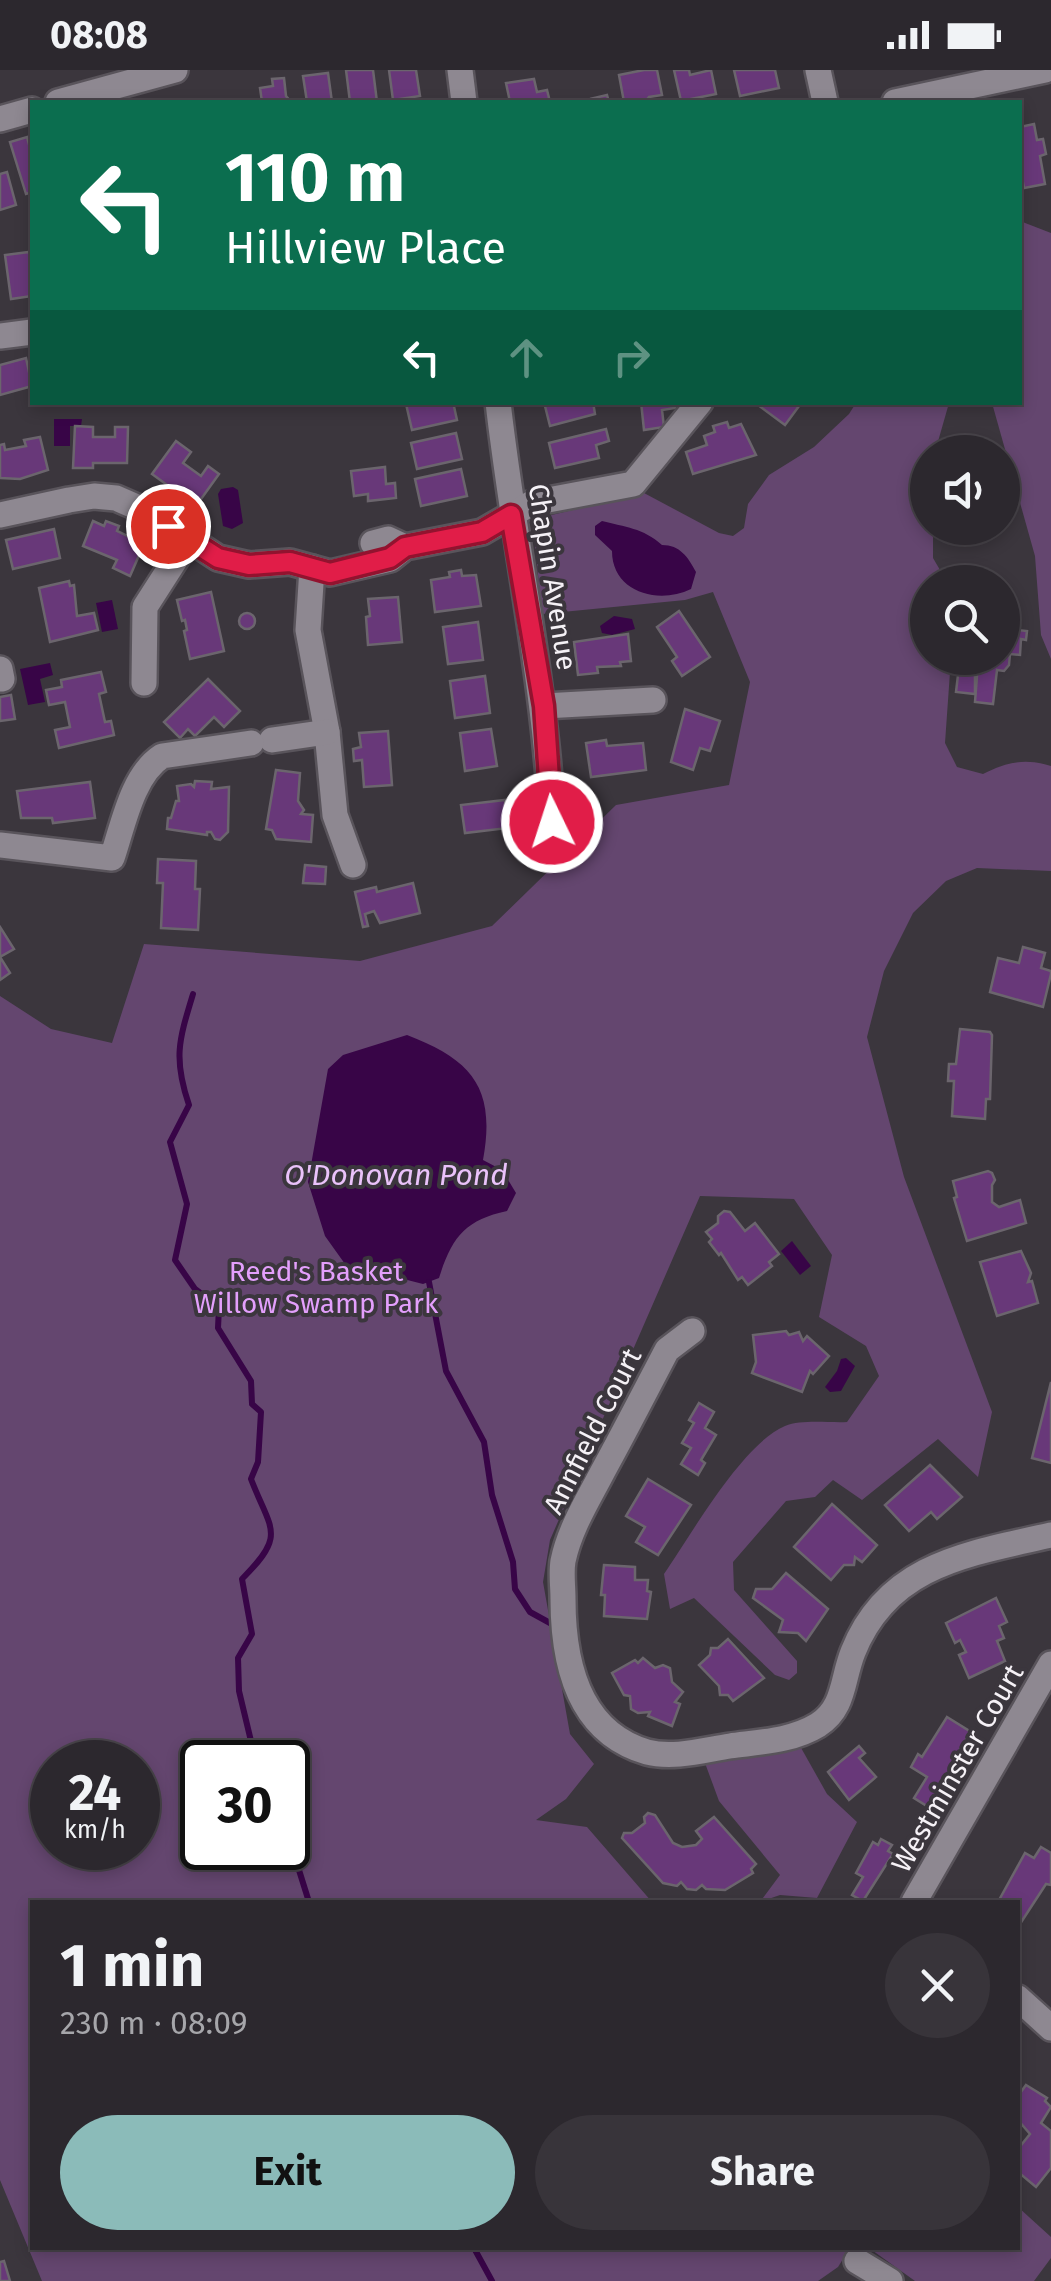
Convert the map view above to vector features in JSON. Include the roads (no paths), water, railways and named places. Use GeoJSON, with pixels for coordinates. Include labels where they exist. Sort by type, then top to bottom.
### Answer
{"type":"FeatureCollection","features":[{"type":"Feature","properties":{"kind":"street"},"geometry":{"type":"LineString","coordinates":[[65,100],[175,70]]}},
{"type":"Feature","properties":{"kind":"street"},"geometry":{"type":"LineString","coordinates":[[460,70],[464,100]]}},
{"type":"Feature","properties":{"kind":"street"},"geometry":{"type":"LineString","coordinates":[[818,70],[825,100]]}},
{"type":"Feature","properties":{"kind":"street"},"geometry":{"type":"LineString","coordinates":[[904,100],[1046,70]]}},
{"type":"Feature","properties":{"kind":"street"},"geometry":{"type":"LineString","coordinates":[[0,119],[30,111]]}},
{"type":"Feature","properties":{"kind":"street"},"geometry":{"type":"LineString","coordinates":[[0,336],[30,332]]}},
{"type":"Feature","properties":{"kind":"street","name":"Chapin Avenue"},"geometry":{"type":"LineString","coordinates":[[498,405],[511,515],[544,706],[552,822]]}},
{"type":"Feature","properties":{"kind":"street"},"geometry":{"type":"LineString","coordinates":[[0,515],[82,498],[116,498],[148,512],[218,558],[249,565],[290,562],[330,573],[390,558],[405,547],[482,532],[532,503],[633,484],[698,405]]}},
{"type":"Feature","properties":{"kind":"street"},"geometry":{"type":"LineString","coordinates":[[144,683],[145,607],[188,540]]}},
{"type":"Feature","properties":{"kind":"street"},"geometry":{"type":"LineString","coordinates":[[373,543],[388,540],[405,547]]}},
{"type":"Feature","properties":{"kind":"street"},"geometry":{"type":"LineString","coordinates":[[312,568],[308,630],[327,732],[335,815],[352,865]]}},
{"type":"Feature","properties":{"kind":"street"},"geometry":{"type":"LineString","coordinates":[[544,706],[653,700]]}},
{"type":"Feature","properties":{"kind":"street"},"geometry":{"type":"LineString","coordinates":[[0,845],[112,858],[139,783],[162,756],[327,732]]}},
{"type":"Feature","properties":{"kind":"street","name":"Annfield Court"},"geometry":{"type":"LineString","coordinates":[[692,1331],[667,1350],[573,1529],[562,1565],[563,1612],[572,1678],[581,1701],[598,1723],[623,1742],[649,1752],[673,1754],[803,1733],[832,1714],[840,1702],[852,1655],[866,1624],[895,1589],[915,1575],[953,1561],[1051,1535]]}},
{"type":"Feature","properties":{"kind":"street","name":"Westminster Court"},"geometry":{"type":"LineString","coordinates":[[915,1900],[1051,1664]]}},
{"type":"Feature","properties":{"kind":"street"},"geometry":{"type":"LineString","coordinates":[[1020,2000],[1051,2028]]}},
{"type":"Feature","properties":{"kind":"street"},"geometry":{"type":"LineString","coordinates":[[857,2261],[890,2281]]}},
{"type":"Feature","properties":{"kind":"water"},"geometry":{"type":"Polygon","coordinates":[[[54,419],[82,419],[81,426],[70,426],[70,446],[54,446],[54,419]]]}},
{"type":"Feature","properties":{"kind":"water"},"geometry":{"type":"Polygon","coordinates":[[[221,489],[238,490],[243,523],[232,529],[223,526],[218,494],[221,489]]]}},
{"type":"Feature","properties":{"kind":"water"},"geometry":{"type":"Polygon","coordinates":[[[602,521],[641,532],[679,550],[696,572],[691,589],[665,596],[628,585],[614,565],[612,551],[595,535],[595,526],[602,521]]]}},
{"type":"Feature","properties":{"kind":"water"},"geometry":{"type":"Polygon","coordinates":[[[112,600],[118,629],[102,632],[96,603],[112,600]]]}},
{"type":"Feature","properties":{"kind":"water"},"geometry":{"type":"Polygon","coordinates":[[[614,616],[632,619],[635,629],[612,635],[602,633],[600,626],[614,616]]]}},
{"type":"Feature","properties":{"kind":"water"},"geometry":{"type":"Polygon","coordinates":[[[50,663],[53,675],[40,679],[45,702],[28,705],[20,669],[50,663]]]}},
{"type":"Feature","properties":{"kind":"water","name":"O'Donovan Pond"},"geometry":{"type":"Polygon","coordinates":[[[407,1035],[449,1055],[475,1080],[486,1114],[483,1160],[502,1170],[516,1193],[507,1211],[480,1220],[462,1232],[439,1278],[423,1284],[345,1264],[325,1236],[308,1182],[328,1069],[343,1055],[407,1035]]]}},
{"type":"Feature","properties":{"kind":"water"},"geometry":{"type":"Polygon","coordinates":[[[792,1241],[811,1266],[800,1275],[781,1251],[792,1241]]]}},
{"type":"Feature","properties":{"kind":"water"},"geometry":{"type":"Polygon","coordinates":[[[846,1358],[855,1366],[841,1391],[830,1392],[825,1387],[841,1359],[846,1358]]]}},
{"type":"Feature","properties":{"kind":"waterway"},"geometry":{"type":"LineString","coordinates":[[193,994],[180,1049],[189,1105],[170,1142],[187,1204],[175,1260],[195,1289],[219,1307],[218,1328],[251,1381],[252,1404],[261,1412],[258,1462],[251,1479],[271,1532],[265,1552],[242,1579],[252,1634],[238,1658],[239,1691],[251,1740]]}},
{"type":"Feature","properties":{"kind":"waterway"},"geometry":{"type":"LineString","coordinates":[[429,1282],[446,1371],[484,1442],[492,1495],[513,1562],[515,1589],[530,1612],[550,1623]]}},
{"type":"Feature","properties":{"kind":"waterway"},"geometry":{"type":"LineString","coordinates":[[299,1870],[308,1900]]}},
{"type":"Feature","properties":{"kind":"waterway"},"geometry":{"type":"LineString","coordinates":[[475,2250],[492,2281]]}},
{"type":"Feature","properties":{"kind":"park label","name":"Reed's Basket Willow Swamp Park"},"geometry":{"type":"Point","coordinates":[316,1287]}}]}
